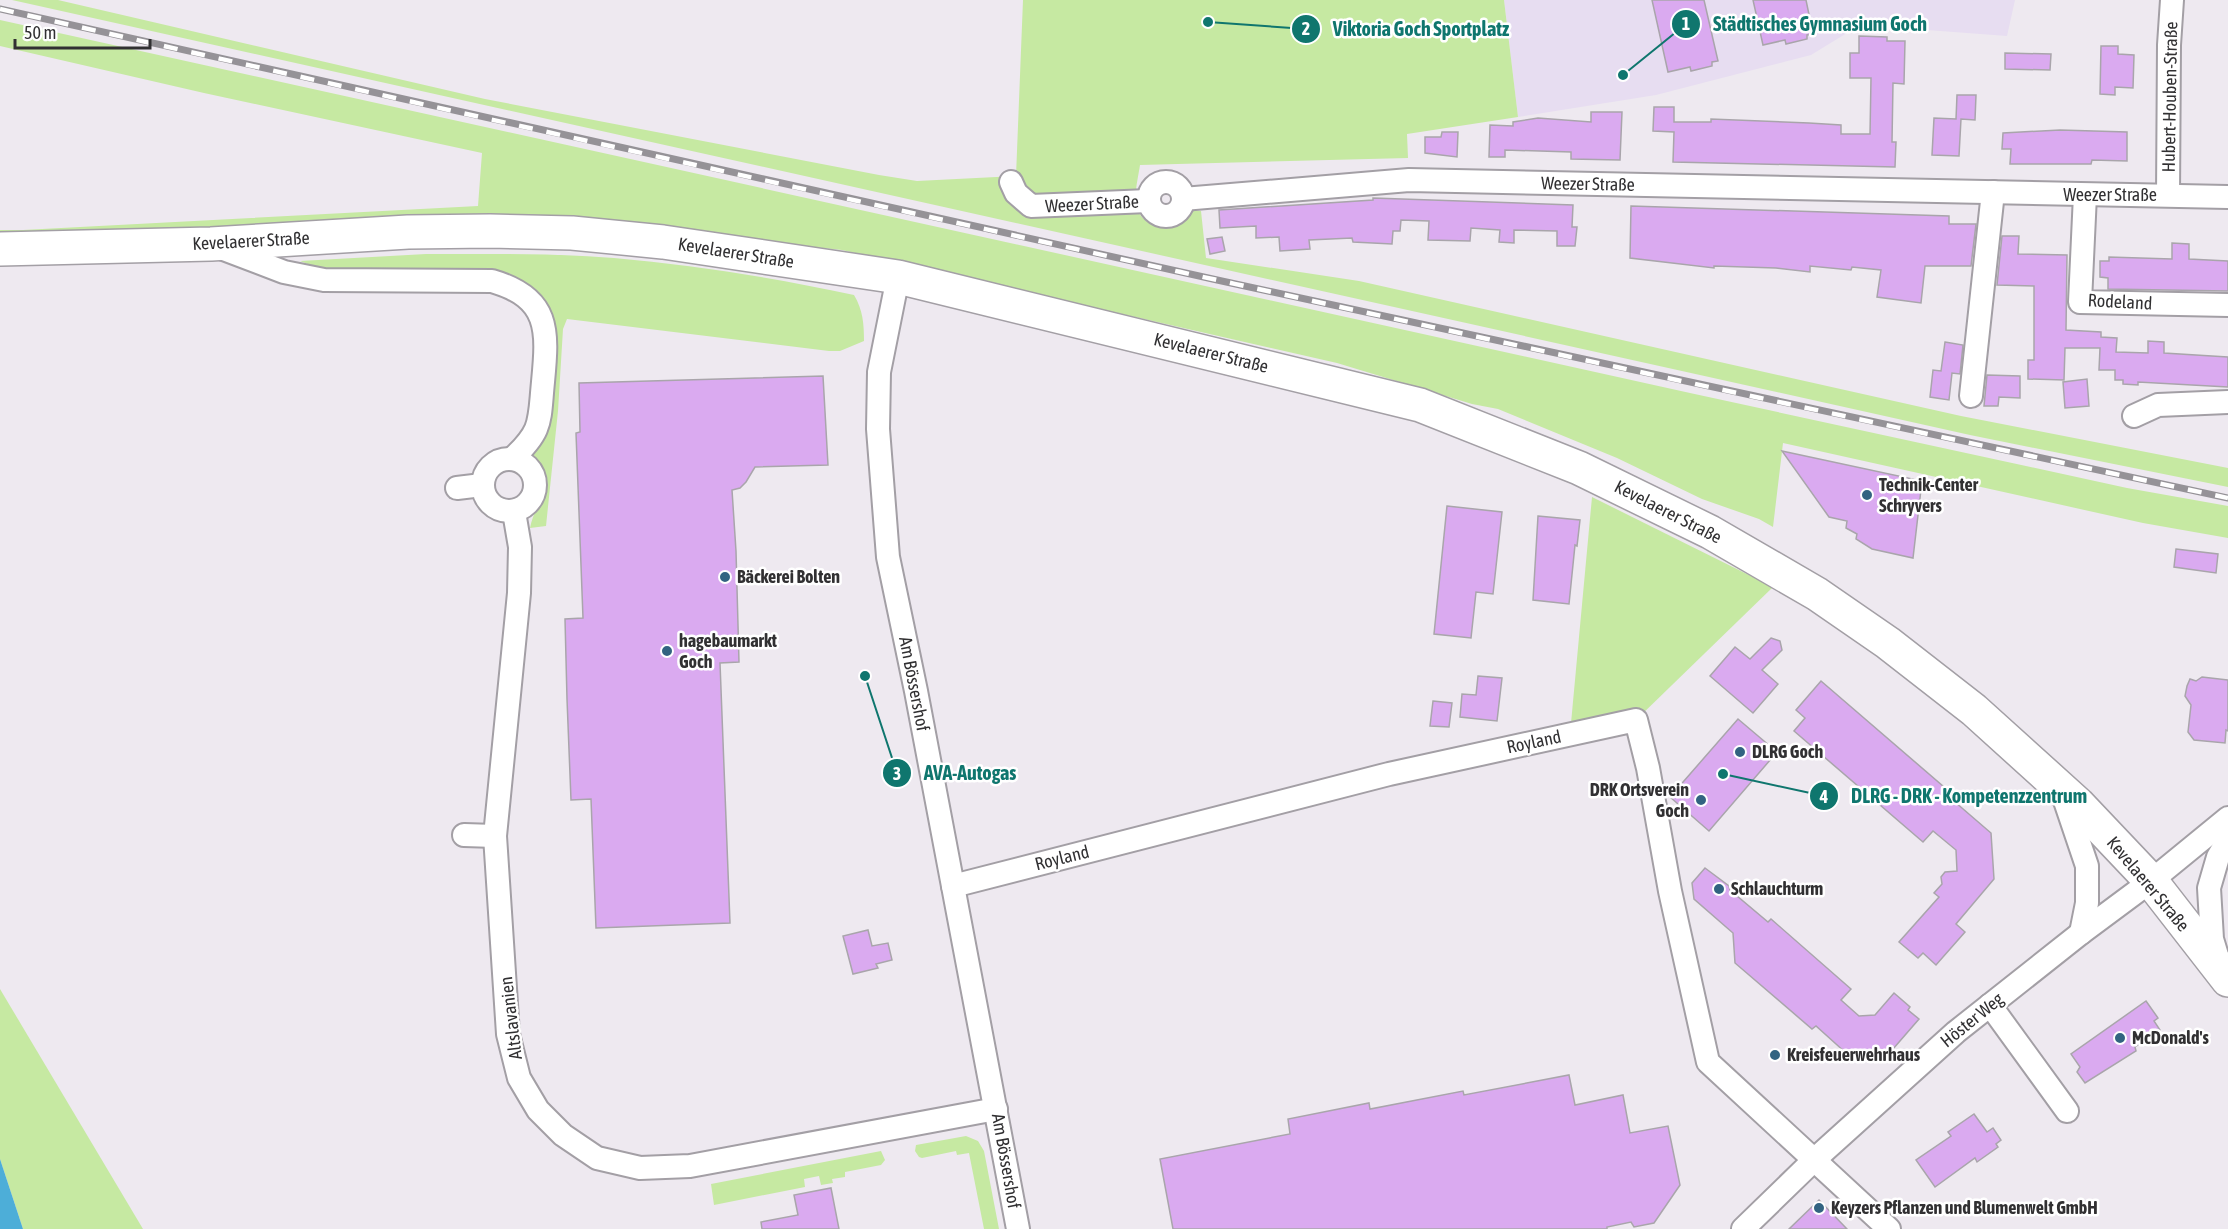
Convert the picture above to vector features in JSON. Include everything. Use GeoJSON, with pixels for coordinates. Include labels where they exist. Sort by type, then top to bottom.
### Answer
{"type":"FeatureCollection","features":[{"type":"Feature","properties":{"kind":"main road","name":"Kevelaerer Straße"},"geometry":{"type":"LineString","coordinates":[[0,249],[212,244],[408,232],[490,231],[572,233],[663,242],[898,277],[1420,405],[1579,468],[1710,532],[1817,594],[1888,643],[1974,710],[2078,804],[2151,881],[2225,976]]}},
{"type":"Feature","properties":{"kind":"street","name":"Hubert-Houben-Straße"},"geometry":{"type":"LineString","coordinates":[[2168,195],[2169,45],[2172,0]]}},
{"type":"Feature","properties":{"kind":"street","name":"Weezer Straße"},"geometry":{"type":"LineString","coordinates":[[1011,182],[1016,194],[1031,206],[1149,201],[1152,189],[1162,182],[1168,182],[1179,188],[1183,199],[1409,180],[2228,197]]}},
{"type":"Feature","properties":{"kind":"street"},"geometry":{"type":"LineString","coordinates":[[1971,396],[1993,192]]}},
{"type":"Feature","properties":{"kind":"street","name":"Rodeland"},"geometry":{"type":"LineString","coordinates":[[2085,195],[2080,302],[2228,306]]}},
{"type":"Feature","properties":{"kind":"street"},"geometry":{"type":"LineString","coordinates":[[212,244],[284,272],[315,279],[492,281],[517,291],[528,299],[542,317],[547,340],[539,422],[531,441],[512,459]]}},
{"type":"Feature","properties":{"kind":"street","name":"Am Bössershof"},"geometry":{"type":"LineString","coordinates":[[898,277],[879,372],[878,429],[888,557],[916,691],[1018,1229]]}},
{"type":"Feature","properties":{"kind":"street"},"geometry":{"type":"LineString","coordinates":[[2134,416],[2158,405],[2228,402]]}},
{"type":"Feature","properties":{"kind":"street"},"geometry":{"type":"LineString","coordinates":[[512,459],[526,465],[534,477],[535,492],[527,505],[514,512],[498,510],[486,500],[482,485],[486,471],[497,461],[512,459]]}},
{"type":"Feature","properties":{"kind":"street"},"geometry":{"type":"LineString","coordinates":[[457,488],[482,485]]}},
{"type":"Feature","properties":{"kind":"street","name":"Altslavanien"},"geometry":{"type":"LineString","coordinates":[[514,512],[520,547],[519,593],[495,836],[508,1034],[519,1078],[538,1110],[563,1135],[597,1158],[640,1168],[690,1166],[996,1108]]}},
{"type":"Feature","properties":{"kind":"street","name":"Royland"},"geometry":{"type":"LineString","coordinates":[[953,886],[1389,774],[1636,720],[1648,768],[1670,891],[1708,1062],[1814,1160]]}},
{"type":"Feature","properties":{"kind":"street"},"geometry":{"type":"LineString","coordinates":[[2060,788],[2087,866],[2087,903],[2081,933]]}},
{"type":"Feature","properties":{"kind":"street","name":"Höster Weg"},"geometry":{"type":"LineString","coordinates":[[1743,1229],[1814,1160],[1956,1032],[2151,881],[2228,818]]}},
{"type":"Feature","properties":{"kind":"street"},"geometry":{"type":"LineString","coordinates":[[464,835],[495,836]]}},
{"type":"Feature","properties":{"kind":"street"},"geometry":{"type":"LineString","coordinates":[[2225,976],[2211,939],[2209,888],[2218,857],[2228,840]]}},
{"type":"Feature","properties":{"kind":"street"},"geometry":{"type":"LineString","coordinates":[[1990,1005],[2067,1111]]}},
{"type":"Feature","properties":{"kind":"street"},"geometry":{"type":"LineString","coordinates":[[1814,1160],[1889,1229]]}},
{"type":"Feature","properties":{"kind":"shaded area"},"geometry":{"type":"Polygon","coordinates":[[[1504,0],[2015,0],[2007,36],[1860,25],[1811,55],[1656,95],[1518,117],[1504,0]]]}},
{"type":"Feature","properties":{"kind":"green space"},"geometry":{"type":"Polygon","coordinates":[[[12,0],[58,0],[485,99],[917,181],[1016,176],[1023,0],[1504,0],[1518,117],[1407,134],[1408,158],[1140,165],[1136,196],[1139,213],[1150,223],[1163,225],[1176,220],[1186,210],[1201,211],[1206,258],[1359,281],[1961,416],[2228,468],[2228,487],[1970,435],[12,0]]]}},
{"type":"Feature","properties":{"kind":"green space"},"geometry":{"type":"Polygon","coordinates":[[[0,20],[1690,393],[2127,488],[2228,506],[2228,538],[2143,523],[1783,443],[1773,527],[1759,519],[1702,499],[1617,458],[1498,409],[1472,404],[1337,363],[842,250],[559,220],[0,239],[0,230],[478,206],[482,153],[0,46],[0,20]]]}},
{"type":"Feature","properties":{"kind":"green space"},"geometry":{"type":"Polygon","coordinates":[[[426,254],[614,258],[705,268],[824,289],[854,295],[862,317],[864,341],[840,351],[829,351],[567,319],[563,329],[558,411],[546,526],[530,528],[545,482],[538,464],[528,453],[542,440],[532,290],[341,270],[313,266],[300,261],[426,254]]]}},
{"type":"Feature","properties":{"kind":"green space"},"geometry":{"type":"Polygon","coordinates":[[[1592,497],[1773,587],[1636,720],[1570,734],[1592,497]]]}},
{"type":"Feature","properties":{"kind":"green space"},"geometry":{"type":"Polygon","coordinates":[[[0,989],[143,1229],[23,1229],[0,1159],[0,989]]]}},
{"type":"Feature","properties":{"kind":"green space"},"geometry":{"type":"Polygon","coordinates":[[[966,1136],[978,1141],[984,1151],[999,1229],[984,1229],[969,1153],[957,1155],[956,1151],[922,1158],[915,1151],[916,1145],[966,1136]]]}},
{"type":"Feature","properties":{"kind":"green space"},"geometry":{"type":"Polygon","coordinates":[[[881,1151],[885,1160],[881,1165],[845,1172],[845,1177],[832,1179],[833,1183],[821,1185],[819,1176],[804,1179],[805,1187],[714,1205],[711,1184],[881,1151]]]}},
{"type":"Feature","properties":{"kind":"water"},"geometry":{"type":"Polygon","coordinates":[[[0,1159],[23,1229],[0,1229],[0,1159]]]}},
{"type":"Feature","properties":{"kind":"building"},"geometry":{"type":"Polygon","coordinates":[[[1652,0],[1704,0],[1718,61],[1712,62],[1712,66],[1691,71],[1690,67],[1668,72],[1652,0]]]}},
{"type":"Feature","properties":{"kind":"building"},"geometry":{"type":"Polygon","coordinates":[[[1753,0],[1806,0],[1813,34],[1807,35],[1807,39],[1786,44],[1785,40],[1763,45],[1753,0]]]}},
{"type":"Feature","properties":{"kind":"building"},"geometry":{"type":"Polygon","coordinates":[[[1859,36],[1887,37],[1887,41],[1905,41],[1904,84],[1893,83],[1892,142],[1896,142],[1895,167],[1673,162],[1674,132],[1653,131],[1654,107],[1674,107],[1674,122],[1711,122],[1711,119],[1809,123],[1841,125],[1841,134],[1870,134],[1871,78],[1850,78],[1850,53],[1859,53],[1859,36]]]}},
{"type":"Feature","properties":{"kind":"building"},"geometry":{"type":"Polygon","coordinates":[[[2101,46],[2118,46],[2118,54],[2134,55],[2133,88],[2115,87],[2115,95],[2100,94],[2101,46]]]}},
{"type":"Feature","properties":{"kind":"building"},"geometry":{"type":"Polygon","coordinates":[[[2005,53],[2051,54],[2050,70],[2005,69],[2005,53]]]}},
{"type":"Feature","properties":{"kind":"building"},"geometry":{"type":"Polygon","coordinates":[[[1957,95],[1976,95],[1975,120],[1961,119],[1959,156],[1932,155],[1934,118],[1956,119],[1957,95]]]}},
{"type":"Feature","properties":{"kind":"building"},"geometry":{"type":"Polygon","coordinates":[[[1591,112],[1622,112],[1620,160],[1571,159],[1571,152],[1505,150],[1505,157],[1489,157],[1490,125],[1513,126],[1513,122],[1538,118],[1591,122],[1591,112]]]}},
{"type":"Feature","properties":{"kind":"building"},"geometry":{"type":"Polygon","coordinates":[[[2060,130],[2127,132],[2127,161],[2092,160],[2091,164],[2010,164],[2011,149],[2002,149],[2003,133],[2060,130]]]}},
{"type":"Feature","properties":{"kind":"building"},"geometry":{"type":"Polygon","coordinates":[[[1442,132],[1458,132],[1457,157],[1425,153],[1425,137],[1441,137],[1442,132]]]}},
{"type":"Feature","properties":{"kind":"building"},"geometry":{"type":"Polygon","coordinates":[[[1373,198],[1573,205],[1572,227],[1577,227],[1575,246],[1557,246],[1557,231],[1514,230],[1514,243],[1499,242],[1500,230],[1471,228],[1470,241],[1428,240],[1429,221],[1401,220],[1400,231],[1393,231],[1392,244],[1353,242],[1352,238],[1309,240],[1310,249],[1280,251],[1279,237],[1256,238],[1256,226],[1220,228],[1219,210],[1373,200],[1373,198]]]}},
{"type":"Feature","properties":{"kind":"building"},"geometry":{"type":"Polygon","coordinates":[[[1631,206],[1949,216],[1949,224],[1976,224],[1971,266],[1925,266],[1921,303],[1877,297],[1881,270],[1810,266],[1810,272],[1776,268],[1714,266],[1714,268],[1630,258],[1631,206]]]}},
{"type":"Feature","properties":{"kind":"building"},"geometry":{"type":"Polygon","coordinates":[[[2002,236],[2019,236],[2018,254],[2067,255],[2066,330],[2101,332],[2101,337],[2117,338],[2116,352],[2148,353],[2148,341],[2164,342],[2164,353],[2228,357],[2228,387],[2138,382],[2138,385],[2123,384],[2123,380],[2115,380],[2115,370],[2099,370],[2100,348],[2065,348],[2064,380],[2028,379],[2028,360],[2034,360],[2034,286],[1997,285],[2002,236]]]}},
{"type":"Feature","properties":{"kind":"building"},"geometry":{"type":"Polygon","coordinates":[[[1222,237],[1225,251],[1210,254],[1207,239],[1222,237]]]}},
{"type":"Feature","properties":{"kind":"building"},"geometry":{"type":"Polygon","coordinates":[[[2172,243],[2189,244],[2189,259],[2228,261],[2228,291],[2108,289],[2108,278],[2100,277],[2100,261],[2109,261],[2109,257],[2172,259],[2172,243]]]}},
{"type":"Feature","properties":{"kind":"building"},"geometry":{"type":"Polygon","coordinates":[[[1945,342],[1963,345],[1960,374],[1952,373],[1949,400],[1930,397],[1933,370],[1941,371],[1945,342]]]}},
{"type":"Feature","properties":{"kind":"building"},"geometry":{"type":"Polygon","coordinates":[[[1987,375],[2020,376],[2020,398],[1999,397],[1998,406],[1984,406],[1987,375]]]}},
{"type":"Feature","properties":{"kind":"building"},"geometry":{"type":"Polygon","coordinates":[[[823,376],[828,465],[755,467],[740,488],[732,490],[739,662],[720,663],[730,923],[596,928],[591,799],[571,800],[567,699],[565,619],[583,618],[576,433],[580,432],[579,383],[823,376]]]}},
{"type":"Feature","properties":{"kind":"building"},"geometry":{"type":"Polygon","coordinates":[[[2087,379],[2089,406],[2065,408],[2063,382],[2087,379]]]}},
{"type":"Feature","properties":{"kind":"building","name":"Technik-Center Schryvers"},"geometry":{"type":"Polygon","coordinates":[[[1782,451],[1922,481],[1913,558],[1872,549],[1856,539],[1857,534],[1846,528],[1847,521],[1829,517],[1782,451]]]}},
{"type":"Feature","properties":{"kind":"building"},"geometry":{"type":"Polygon","coordinates":[[[1447,506],[1502,512],[1493,594],[1476,592],[1471,638],[1434,634],[1447,506]]]}},
{"type":"Feature","properties":{"kind":"building"},"geometry":{"type":"Polygon","coordinates":[[[1538,516],[1580,520],[1569,604],[1533,600],[1538,516]]]}},
{"type":"Feature","properties":{"kind":"building"},"geometry":{"type":"Polygon","coordinates":[[[2176,549],[2218,554],[2216,573],[2174,567],[2176,549]]]}},
{"type":"Feature","properties":{"kind":"building"},"geometry":{"type":"Polygon","coordinates":[[[1771,638],[1780,641],[1782,650],[1762,670],[1778,684],[1753,713],[1710,676],[1735,647],[1750,659],[1771,638]]]}},
{"type":"Feature","properties":{"kind":"building"},"geometry":{"type":"Polygon","coordinates":[[[1478,676],[1502,678],[1497,721],[1460,717],[1462,694],[1476,695],[1478,676]]]}},
{"type":"Feature","properties":{"kind":"building"},"geometry":{"type":"Polygon","coordinates":[[[2202,677],[2228,680],[2228,731],[2226,730],[2225,743],[2194,740],[2188,732],[2191,705],[2185,696],[2187,686],[2190,679],[2196,681],[2202,677]]]}},
{"type":"Feature","properties":{"kind":"building"},"geometry":{"type":"Polygon","coordinates":[[[1821,681],[1958,799],[1955,802],[1991,833],[1994,879],[1956,924],[1965,932],[1936,965],[1923,953],[1918,958],[1899,942],[1939,897],[1934,893],[1942,884],[1941,877],[1945,872],[1957,871],[1956,850],[1933,831],[1923,842],[1794,731],[1805,718],[1796,710],[1821,681]]]}},
{"type":"Feature","properties":{"kind":"building"},"geometry":{"type":"Polygon","coordinates":[[[1433,701],[1452,703],[1449,727],[1430,726],[1433,701]]]}},
{"type":"Feature","properties":{"kind":"building"},"geometry":{"type":"Polygon","coordinates":[[[1738,719],[1777,752],[1709,831],[1670,797],[1738,719]]]}},
{"type":"Feature","properties":{"kind":"building"},"geometry":{"type":"Polygon","coordinates":[[[1705,868],[1729,886],[1730,890],[1768,922],[1771,919],[1851,989],[1841,1000],[1859,1016],[1875,1015],[1894,993],[1910,1007],[1908,1010],[1919,1019],[1893,1049],[1846,1053],[1816,1026],[1812,1029],[1735,963],[1733,933],[1694,899],[1692,883],[1705,868]]]}},
{"type":"Feature","properties":{"kind":"building"},"geometry":{"type":"Polygon","coordinates":[[[868,930],[872,946],[888,943],[892,960],[876,964],[878,968],[853,974],[843,936],[868,930]]]}},
{"type":"Feature","properties":{"kind":"building","name":"McDonald's"},"geometry":{"type":"Polygon","coordinates":[[[2146,1001],[2158,1018],[2154,1021],[2160,1030],[2135,1047],[2136,1051],[2085,1083],[2077,1072],[2080,1067],[2071,1054],[2146,1001]]]}},
{"type":"Feature","properties":{"kind":"building"},"geometry":{"type":"Polygon","coordinates":[[[1569,1075],[1575,1105],[1623,1095],[1630,1133],[1668,1126],[1680,1185],[1654,1223],[1634,1227],[1631,1222],[1607,1227],[1607,1229],[1173,1229],[1160,1159],[1290,1134],[1288,1119],[1369,1103],[1370,1109],[1463,1091],[1464,1095],[1569,1075]]]}},
{"type":"Feature","properties":{"kind":"building"},"geometry":{"type":"Polygon","coordinates":[[[1974,1114],[1987,1132],[1993,1128],[2001,1140],[1996,1144],[1998,1147],[1977,1162],[1975,1158],[1935,1187],[1916,1160],[1951,1136],[1948,1132],[1974,1114]]]}},
{"type":"Feature","properties":{"kind":"building"},"geometry":{"type":"Polygon","coordinates":[[[831,1188],[839,1229],[762,1229],[761,1222],[798,1215],[794,1195],[831,1188]]]}},
{"type":"Feature","properties":{"kind":"building","name":"Keyzers Pflanzen und Blumenwelt GmbH"},"geometry":{"type":"Polygon","coordinates":[[[1819,1200],[1847,1229],[1789,1229],[1819,1200]]]}},
{"type":"Feature","properties":{"kind":"railway"},"geometry":{"type":"LineString","coordinates":[[0,9],[1113,257],[2228,498]]}},
{"type":"Feature","properties":{"kind":"place","name":"Viktoria Goch Sportplatz"},"geometry":{"type":"Point","coordinates":[1208,22]}},
{"type":"Feature","properties":{"kind":"place","name":"Städtisches Gymnasium Goch"},"geometry":{"type":"Point","coordinates":[1623,75]}},
{"type":"Feature","properties":{"kind":"place","name":"Technik-Center Schryvers"},"geometry":{"type":"Point","coordinates":[1867,495]}},
{"type":"Feature","properties":{"kind":"place","name":"Bäckerei Bolten"},"geometry":{"type":"Point","coordinates":[725,577]}},
{"type":"Feature","properties":{"kind":"place","name":"hagebaumarkt Goch"},"geometry":{"type":"Point","coordinates":[667,651]}},
{"type":"Feature","properties":{"kind":"place","name":"AVA-Autogas"},"geometry":{"type":"Point","coordinates":[865,676]}},
{"type":"Feature","properties":{"kind":"place","name":"DLRG Goch"},"geometry":{"type":"Point","coordinates":[1740,752]}},
{"type":"Feature","properties":{"kind":"place","name":"DLRG - DRK - Kompetenzzentrum"},"geometry":{"type":"Point","coordinates":[1723,774]}},
{"type":"Feature","properties":{"kind":"place","name":"DRK Ortsverein Goch"},"geometry":{"type":"Point","coordinates":[1701,800]}},
{"type":"Feature","properties":{"kind":"place","name":"Schlauchturm"},"geometry":{"type":"Point","coordinates":[1719,889]}},
{"type":"Feature","properties":{"kind":"place","name":"McDonald's"},"geometry":{"type":"Point","coordinates":[2120,1038]}},
{"type":"Feature","properties":{"kind":"place","name":"Kreisfeuerwehrhaus"},"geometry":{"type":"Point","coordinates":[1775,1055]}},
{"type":"Feature","properties":{"kind":"place","name":"Keyzers Pflanzen und Blumenwelt GmbH"},"geometry":{"type":"Point","coordinates":[1819,1208]}}]}
